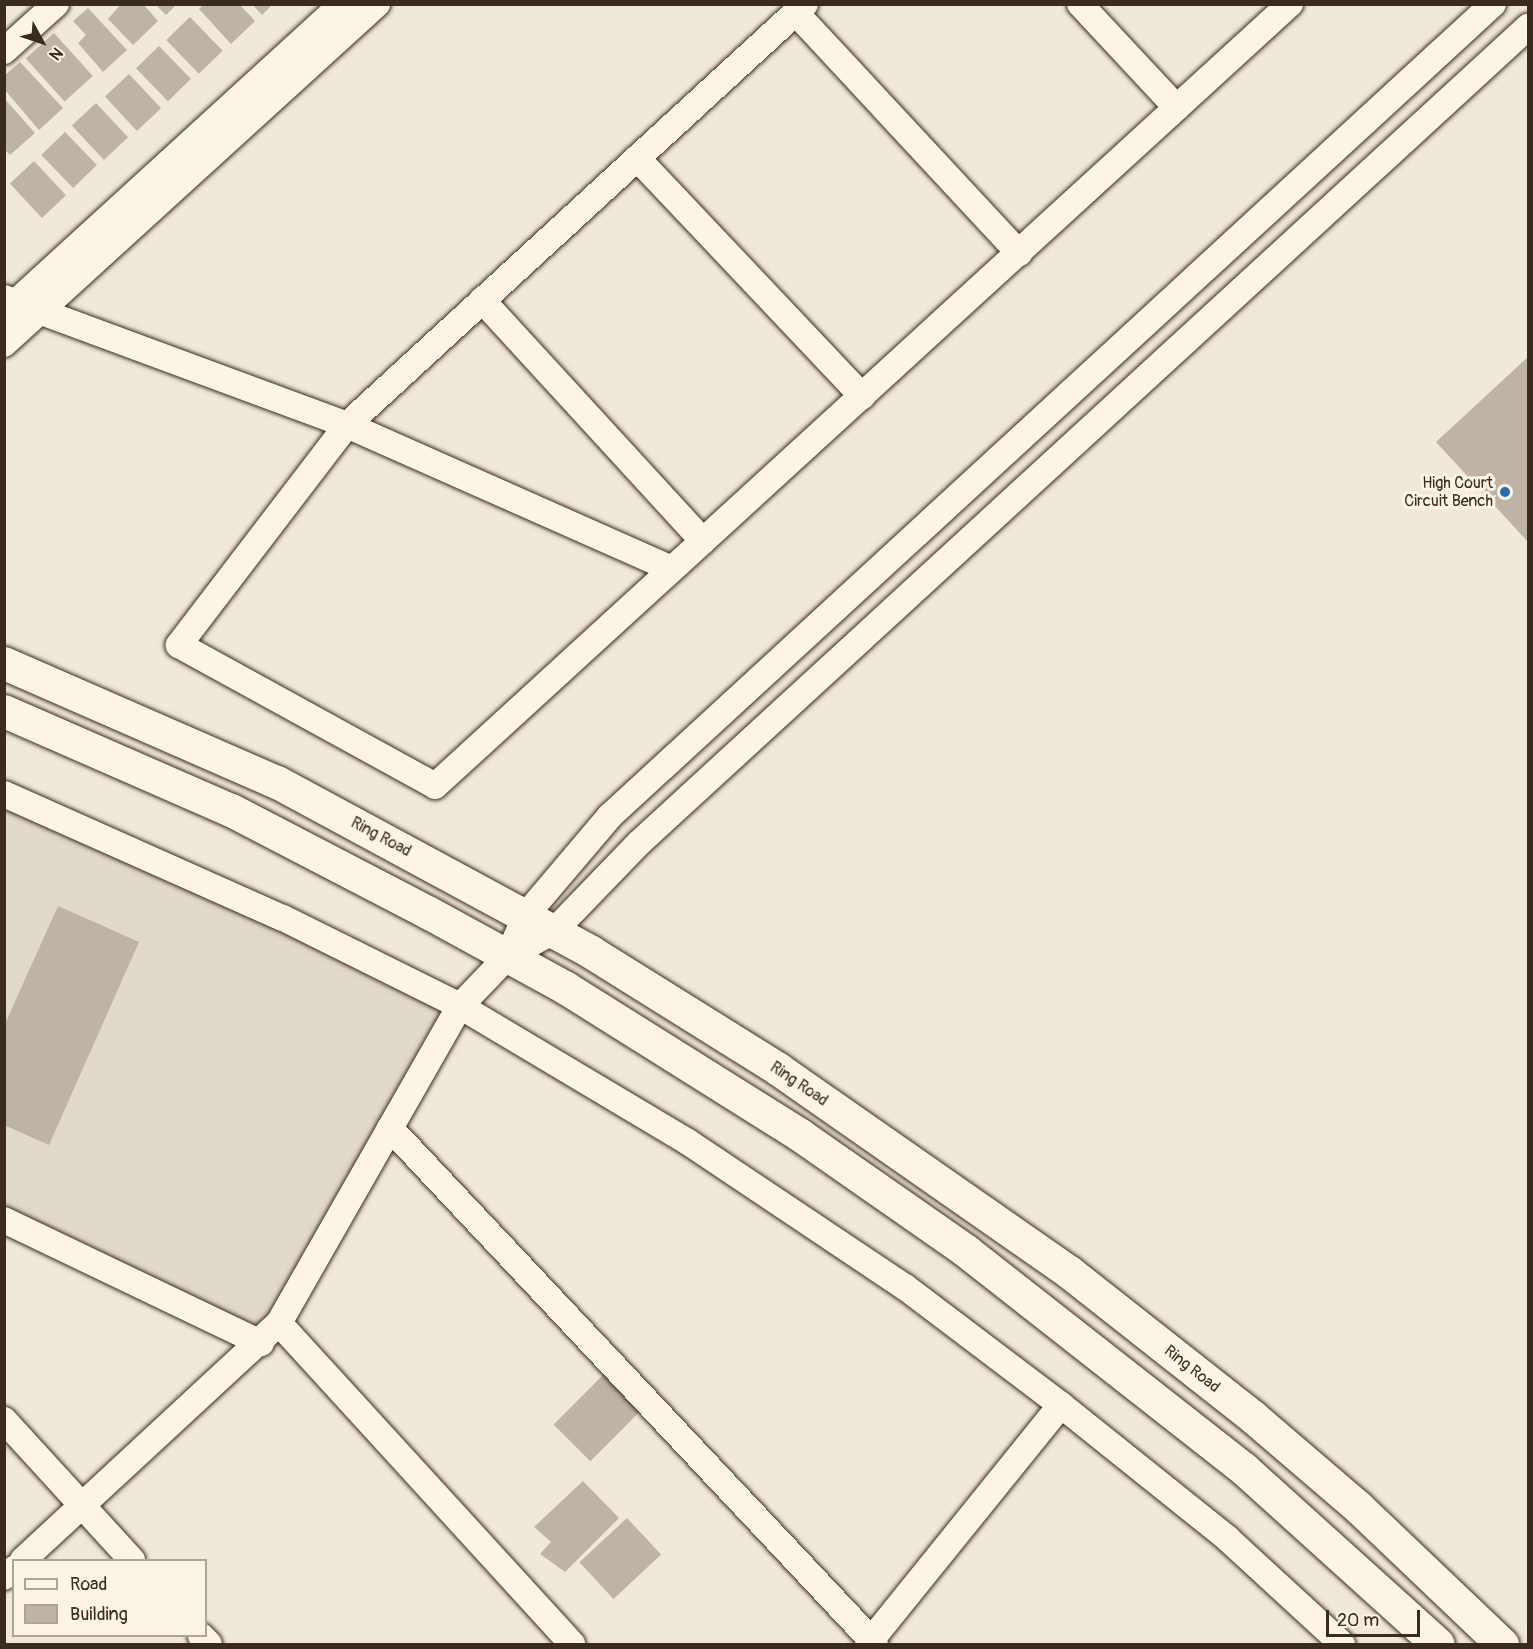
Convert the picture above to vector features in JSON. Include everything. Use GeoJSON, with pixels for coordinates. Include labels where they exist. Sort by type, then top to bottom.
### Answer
{"type":"FeatureCollection","features":[{"type":"Feature","properties":{"kind":"highway","name":"Ring Road"},"geometry":{"type":"LineString","coordinates":[[4,663],[277,782],[554,931],[778,1069],[1069,1272],[1349,1500],[1502,1644]]}},
{"type":"Feature","properties":{"kind":"highway"},"geometry":{"type":"LineString","coordinates":[[4,711],[231,810],[508,956],[800,1135],[966,1251],[1244,1469],[1438,1644]]}},
{"type":"Feature","properties":{"kind":"street"},"geometry":{"type":"LineString","coordinates":[[4,51],[56,4]]}},
{"type":"Feature","properties":{"kind":"street"},"geometry":{"type":"LineString","coordinates":[[8,304],[342,4]]}},
{"type":"Feature","properties":{"kind":"street"},"geometry":{"type":"LineString","coordinates":[[4,344],[377,4]]}},
{"type":"Feature","properties":{"kind":"street"},"geometry":{"type":"LineString","coordinates":[[1080,4],[1177,108]]}},
{"type":"Feature","properties":{"kind":"street"},"geometry":{"type":"LineString","coordinates":[[1019,252],[800,9],[347,425],[179,645],[435,786],[1177,108],[1290,4]]}},
{"type":"Feature","properties":{"kind":"street"},"geometry":{"type":"LineString","coordinates":[[508,956],[526,915],[610,816],[1493,4]]}},
{"type":"Feature","properties":{"kind":"street"},"geometry":{"type":"LineString","coordinates":[[24,1559],[261,1343],[279,1323],[460,1006],[508,956],[554,931],[639,843],[1528,27]]}},
{"type":"Feature","properties":{"kind":"street"},"geometry":{"type":"LineString","coordinates":[[637,158],[862,396]]}},
{"type":"Feature","properties":{"kind":"street"},"geometry":{"type":"LineString","coordinates":[[482,300],[703,541]]}},
{"type":"Feature","properties":{"kind":"street"},"geometry":{"type":"LineString","coordinates":[[8,304],[40,311],[347,425],[672,569]]}},
{"type":"Feature","properties":{"kind":"street"},"geometry":{"type":"LineString","coordinates":[[4,794],[283,918],[460,1006],[688,1142],[905,1287],[1061,1405],[1228,1539],[1342,1644]]}},
{"type":"Feature","properties":{"kind":"street"},"geometry":{"type":"LineString","coordinates":[[390,1128],[871,1643],[1061,1405]]}},
{"type":"Feature","properties":{"kind":"street"},"geometry":{"type":"LineString","coordinates":[[4,1220],[261,1343]]}},
{"type":"Feature","properties":{"kind":"street"},"geometry":{"type":"LineString","coordinates":[[279,1323],[572,1644]]}},
{"type":"Feature","properties":{"kind":"street"},"geometry":{"type":"LineString","coordinates":[[4,1420],[131,1559]]}},
{"type":"Feature","properties":{"kind":"shaded area"},"geometry":{"type":"Polygon","coordinates":[[[4,805],[460,1006],[261,1343],[5,1220],[4,805]]]}},
{"type":"Feature","properties":{"kind":"building"},"geometry":{"type":"Polygon","coordinates":[[[121,4],[143,4],[158,21],[133,45],[108,19],[121,4]]]}},
{"type":"Feature","properties":{"kind":"building"},"geometry":{"type":"Polygon","coordinates":[[[155,4],[177,4],[166,15],[155,4]]]}},
{"type":"Feature","properties":{"kind":"building"},"geometry":{"type":"Polygon","coordinates":[[[204,4],[239,4],[255,21],[231,44],[199,9],[204,4]]]}},
{"type":"Feature","properties":{"kind":"building"},"geometry":{"type":"Polygon","coordinates":[[[252,4],[273,4],[262,15],[252,4]]]}},
{"type":"Feature","properties":{"kind":"building"},"geometry":{"type":"Polygon","coordinates":[[[88,8],[127,50],[103,72],[78,43],[86,35],[73,21],[88,8]]]}},
{"type":"Feature","properties":{"kind":"building"},"geometry":{"type":"Polygon","coordinates":[[[190,17],[223,51],[199,74],[166,40],[190,17]]]}},
{"type":"Feature","properties":{"kind":"building"},"geometry":{"type":"Polygon","coordinates":[[[54,33],[93,76],[65,102],[26,58],[54,33]]]}},
{"type":"Feature","properties":{"kind":"building"},"geometry":{"type":"Polygon","coordinates":[[[159,46],[191,79],[168,101],[136,68],[159,46]]]}},
{"type":"Feature","properties":{"kind":"building"},"geometry":{"type":"Polygon","coordinates":[[[20,62],[63,108],[39,130],[4,89],[4,76],[20,62]]]}},
{"type":"Feature","properties":{"kind":"building"},"geometry":{"type":"Polygon","coordinates":[[[129,74],[161,108],[137,131],[105,97],[129,74]]]}},
{"type":"Feature","properties":{"kind":"building"},"geometry":{"type":"Polygon","coordinates":[[[4,98],[35,133],[10,155],[4,149],[4,98]]]}},
{"type":"Feature","properties":{"kind":"building"},"geometry":{"type":"Polygon","coordinates":[[[96,103],[128,137],[104,160],[72,126],[96,103]]]}},
{"type":"Feature","properties":{"kind":"building"},"geometry":{"type":"Polygon","coordinates":[[[65,132],[97,165],[73,188],[41,155],[65,132]]]}},
{"type":"Feature","properties":{"kind":"building"},"geometry":{"type":"Polygon","coordinates":[[[34,161],[66,195],[42,218],[10,184],[34,161]]]}},
{"type":"Feature","properties":{"kind":"building","name":"High Court Circuit Bench"},"geometry":{"type":"Polygon","coordinates":[[[1528,357],[1528,542],[1436,442],[1528,357]]]}},
{"type":"Feature","properties":{"kind":"building"},"geometry":{"type":"Polygon","coordinates":[[[58,906],[139,942],[49,1145],[4,1125],[4,1026],[58,906]]]}},
{"type":"Feature","properties":{"kind":"building"},"geometry":{"type":"Polygon","coordinates":[[[608,1370],[645,1407],[590,1461],[554,1424],[608,1370]]]}},
{"type":"Feature","properties":{"kind":"building"},"geometry":{"type":"Polygon","coordinates":[[[583,1481],[619,1518],[565,1572],[540,1554],[551,1542],[534,1527],[583,1481]]]}},
{"type":"Feature","properties":{"kind":"building"},"geometry":{"type":"Polygon","coordinates":[[[627,1518],[661,1555],[614,1599],[579,1562],[627,1518]]]}},
{"type":"Feature","properties":{"kind":"place","name":"High Court Circuit Bench"},"geometry":{"type":"Point","coordinates":[1505,492]}}]}
